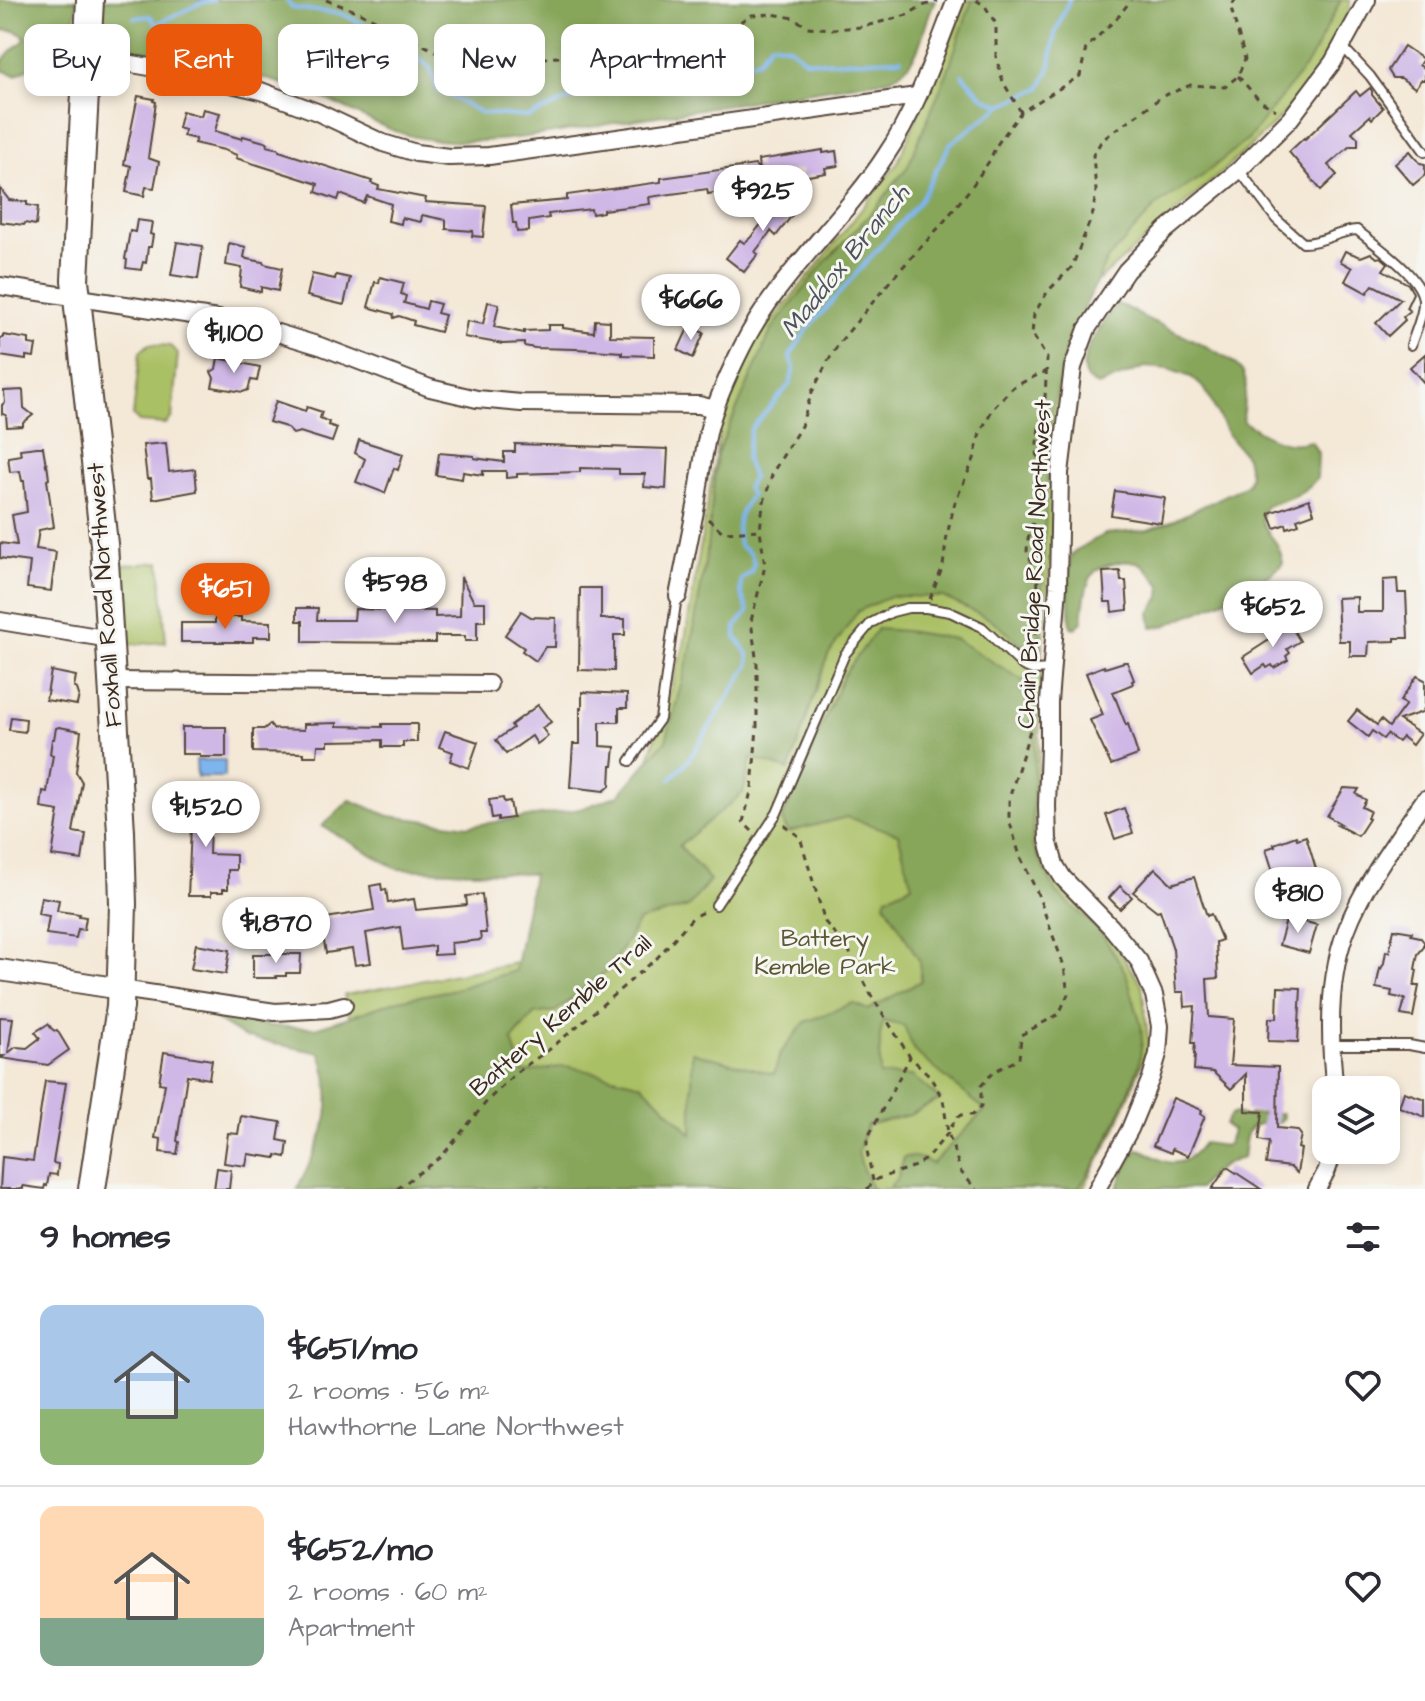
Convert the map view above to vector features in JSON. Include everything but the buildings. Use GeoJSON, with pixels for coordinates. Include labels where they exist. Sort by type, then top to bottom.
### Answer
{"type":"FeatureCollection","features":[{"type":"Feature","properties":{"kind":"main road","name":"Foxhall Road Northwest"},"geometry":{"type":"LineString","coordinates":[[88,24],[90,0]]}},
{"type":"Feature","properties":{"kind":"main road","name":"Foxhall Road Northwest"},"geometry":{"type":"LineString","coordinates":[[84,96],[75,298],[100,502],[122,863],[121,989],[92,1189]]}},
{"type":"Feature","properties":{"kind":"street"},"geometry":{"type":"LineString","coordinates":[[678,596],[708,433],[742,347],[765,307],[792,270],[848,205],[899,133],[926,78],[956,0]]}},
{"type":"Feature","properties":{"kind":"street","name":"Chain Bridge Road Northwest"},"geometry":{"type":"LineString","coordinates":[[1097,1189],[1124,1140],[1151,1078],[1158,1054],[1160,1026],[1154,995],[1139,961],[1063,878],[1052,856],[1047,818],[1051,669],[1058,587],[1061,465],[1070,380],[1087,329],[1136,260],[1178,219],[1239,170],[1290,119],[1320,82],[1367,0]]}},
{"type":"Feature","properties":{"kind":"street"},"geometry":{"type":"LineString","coordinates":[[130,64],[243,86],[317,112],[396,147],[449,157],[489,156],[917,96]]}},
{"type":"Feature","properties":{"kind":"street"},"geometry":{"type":"LineString","coordinates":[[0,286],[218,319],[271,331],[320,346],[430,388],[477,399],[521,403],[699,405],[715,409]]}},
{"type":"Feature","properties":{"kind":"street"},"geometry":{"type":"LineString","coordinates":[[0,621],[110,639]]}},
{"type":"Feature","properties":{"kind":"street"},"geometry":{"type":"LineString","coordinates":[[113,681],[489,684]]}},
{"type":"Feature","properties":{"kind":"street"},"geometry":{"type":"LineString","coordinates":[[1334,1076],[1334,987],[1345,934],[1362,897],[1425,799]]}},
{"type":"Feature","properties":{"kind":"street"},"geometry":{"type":"LineString","coordinates":[[0,970],[275,1012],[329,1009],[344,1005]]}},
{"type":"Feature","properties":{"kind":"street"},"geometry":{"type":"LineString","coordinates":[[1317,1189],[1329,1164]]}},
{"type":"Feature","properties":{"kind":"lane"},"geometry":{"type":"LineString","coordinates":[[1342,46],[1370,76],[1425,152]]}},
{"type":"Feature","properties":{"kind":"lane"},"geometry":{"type":"LineString","coordinates":[[1239,170],[1276,219],[1303,243],[1316,243],[1345,231],[1357,230],[1411,275],[1422,294],[1423,304],[1411,345]]}},
{"type":"Feature","properties":{"kind":"lane"},"geometry":{"type":"LineString","coordinates":[[630,761],[660,719],[678,596]]}},
{"type":"Feature","properties":{"kind":"lane"},"geometry":{"type":"LineString","coordinates":[[716,905],[773,818],[845,654],[871,623],[908,608],[950,612],[982,627],[1023,666],[1033,670],[1051,669]]}},
{"type":"Feature","properties":{"kind":"lane"},"geometry":{"type":"LineString","coordinates":[[1332,1045],[1409,1045],[1425,1048]]}},
{"type":"Feature","properties":{"kind":"path"},"geometry":{"type":"LineString","coordinates":[[326,0],[361,13],[435,51],[463,59],[496,61],[573,56],[621,47],[669,44],[731,27],[752,15],[772,14],[794,18],[807,27],[862,27],[907,15],[941,0]]}},
{"type":"Feature","properties":{"kind":"path"},"geometry":{"type":"LineString","coordinates":[[976,0],[985,6],[996,24],[996,57],[1003,82],[1021,112]]}},
{"type":"Feature","properties":{"kind":"path"},"geometry":{"type":"LineString","coordinates":[[759,839],[743,822],[752,788],[756,750],[757,664],[751,621],[765,566],[760,530],[763,505],[773,472],[801,426],[812,392],[840,342],[970,189],[1021,112],[1080,76],[1086,48],[1131,0]]}},
{"type":"Feature","properties":{"kind":"path"},"geometry":{"type":"LineString","coordinates":[[1238,76],[1260,101],[1290,119]]}},
{"type":"Feature","properties":{"kind":"path"},"geometry":{"type":"LineString","coordinates":[[926,608],[943,566],[955,502],[974,459],[980,433],[993,408],[1013,387],[1046,371]]}},
{"type":"Feature","properties":{"kind":"path"},"geometry":{"type":"LineString","coordinates":[[723,532],[760,530]]}},
{"type":"Feature","properties":{"kind":"path"},"geometry":{"type":"LineString","coordinates":[[773,818],[800,837],[825,922],[849,951],[871,995],[910,1057],[929,1075],[943,1099],[948,1133],[961,1172],[976,1189]]}},
{"type":"Feature","properties":{"kind":"path","name":"Battery Kemble Trail"},"geometry":{"type":"LineString","coordinates":[[397,1189],[442,1156],[488,1100],[518,1071],[550,1049],[657,958],[693,917],[716,905]]}},
{"type":"Feature","properties":{"kind":"path"},"geometry":{"type":"LineString","coordinates":[[873,1181],[867,1139],[910,1057]]}},
{"type":"Feature","properties":{"kind":"green space"},"geometry":{"type":"Polygon","coordinates":[[[0,0],[77,0],[75,24],[24,24],[24,36],[15,31],[0,30],[0,0]]]}},
{"type":"Feature","properties":{"kind":"green space"},"geometry":{"type":"Polygon","coordinates":[[[103,0],[935,0],[915,54],[901,72],[890,79],[488,141],[443,141],[408,135],[317,96],[418,96],[418,24],[278,24],[278,83],[262,78],[262,24],[146,24],[146,51],[130,49],[130,24],[101,24],[103,0]]]}},
{"type":"Feature","properties":{"kind":"green space","name":"Battery Kemble Park"},"geometry":{"type":"Polygon","coordinates":[[[967,0],[1350,0],[1349,15],[1315,77],[1276,122],[1083,294],[1085,311],[1052,454],[1053,531],[1042,648],[1036,850],[1060,887],[1104,929],[1142,985],[1149,1047],[1115,1130],[1083,1189],[321,1189],[357,1048],[344,995],[570,953],[644,775],[684,646],[721,421],[747,350],[897,164],[967,0]]]}},
{"type":"Feature","properties":{"kind":"green space","name":"Battery Kemble Park"},"geometry":{"type":"Polygon","coordinates":[[[972,0],[1341,0],[1309,62],[1249,138],[1201,177],[1157,205],[1106,261],[1066,348],[1050,423],[1039,659],[992,620],[943,597],[891,596],[858,611],[828,655],[789,770],[751,758],[743,793],[679,846],[710,880],[688,907],[639,921],[609,969],[556,1011],[534,1014],[512,1040],[522,1073],[567,1066],[642,1084],[692,1134],[692,1052],[774,1074],[780,1054],[805,1022],[853,1003],[868,1010],[921,981],[919,960],[885,903],[887,897],[912,885],[898,834],[847,817],[788,832],[782,820],[843,676],[877,629],[955,639],[1037,689],[1032,845],[1056,892],[1100,931],[1126,973],[1141,1025],[1139,1065],[1101,1155],[1078,1189],[888,1189],[898,1177],[904,1157],[919,1158],[932,1164],[985,1110],[915,1052],[904,1026],[883,1021],[880,1075],[912,1076],[940,1099],[910,1115],[867,1125],[858,1152],[873,1189],[297,1189],[321,1138],[328,1108],[326,1073],[320,1053],[244,1037],[207,1014],[248,1019],[268,1026],[315,1028],[398,1000],[451,990],[515,971],[533,874],[397,869],[322,826],[350,800],[389,816],[469,826],[580,809],[619,795],[666,740],[690,652],[707,550],[717,454],[772,329],[908,166],[947,73],[972,0]]]}},
{"type":"Feature","properties":{"kind":"green space"},"geometry":{"type":"Polygon","coordinates":[[[24,41],[24,71],[16,75],[1,70],[6,56],[24,41]]]}},
{"type":"Feature","properties":{"kind":"green space"},"geometry":{"type":"Polygon","coordinates":[[[1117,304],[1198,342],[1237,366],[1245,379],[1244,422],[1284,442],[1311,441],[1318,453],[1317,478],[1301,492],[1266,506],[1262,521],[1277,545],[1283,563],[1260,581],[1165,626],[1152,627],[1150,613],[1160,597],[1161,585],[1141,564],[1122,562],[1095,572],[1086,592],[1082,622],[1075,628],[1071,627],[1068,594],[1070,557],[1075,551],[1105,534],[1148,530],[1174,520],[1241,488],[1248,483],[1250,475],[1246,457],[1228,435],[1205,389],[1191,377],[1168,369],[1145,367],[1098,386],[1087,379],[1084,361],[1087,351],[1117,304]]]}},
{"type":"Feature","properties":{"kind":"green space"},"geometry":{"type":"Polygon","coordinates":[[[149,344],[170,346],[178,353],[172,417],[166,424],[139,422],[133,416],[140,352],[149,344]]]}},
{"type":"Feature","properties":{"kind":"green space"},"geometry":{"type":"Polygon","coordinates":[[[160,562],[166,642],[124,645],[117,566],[160,562]]]}},
{"type":"Feature","properties":{"kind":"green space"},"geometry":{"type":"Polygon","coordinates":[[[1236,1113],[1247,1117],[1250,1114],[1282,1113],[1283,1118],[1279,1123],[1260,1124],[1250,1129],[1243,1158],[1218,1169],[1199,1189],[1118,1189],[1123,1172],[1137,1149],[1163,1161],[1176,1163],[1188,1159],[1203,1143],[1225,1146],[1232,1131],[1225,1124],[1230,1115],[1236,1113]]]}},
{"type":"Feature","properties":{"kind":"water"},"geometry":{"type":"Polygon","coordinates":[[[196,760],[225,760],[225,777],[197,777],[196,760]]]}},
{"type":"Feature","properties":{"kind":"waterway"},"geometry":{"type":"LineString","coordinates":[[134,18],[150,16],[156,24],[214,0]]}},
{"type":"Feature","properties":{"kind":"waterway"},"geometry":{"type":"LineString","coordinates":[[286,0],[293,8],[342,14],[398,41],[430,68],[438,90],[482,113],[528,117],[575,97],[639,76],[683,66],[735,66],[758,60],[771,43],[790,47],[805,60],[901,59]]}},
{"type":"Feature","properties":{"kind":"waterway","name":"Maddox Branch"},"geometry":{"type":"LineString","coordinates":[[671,779],[689,759],[749,665],[748,654],[736,637],[736,626],[748,612],[741,593],[741,580],[751,572],[754,563],[751,554],[739,545],[737,530],[740,514],[751,495],[747,488],[753,477],[746,460],[751,429],[790,384],[794,368],[790,356],[806,331],[919,202],[951,143],[1002,105],[1040,88],[1049,71],[1055,34],[1069,0]]}},
{"type":"Feature","properties":{"kind":"waterway"},"geometry":{"type":"LineString","coordinates":[[962,75],[983,97],[1001,105]]}}]}
